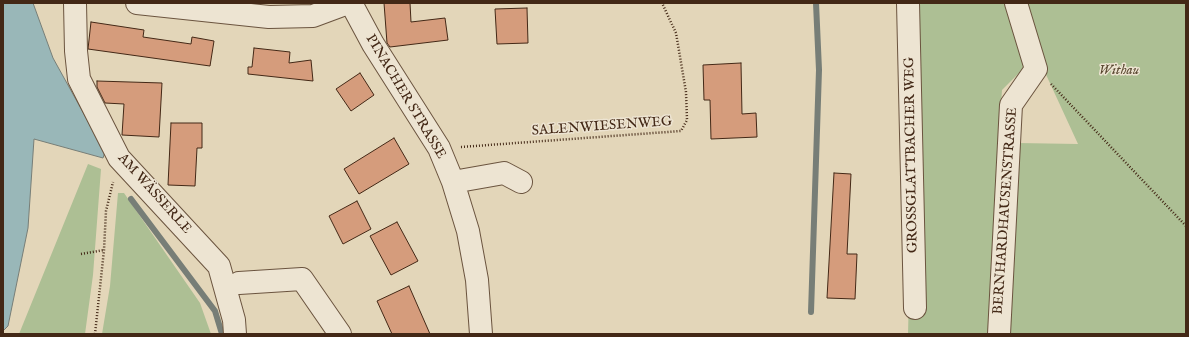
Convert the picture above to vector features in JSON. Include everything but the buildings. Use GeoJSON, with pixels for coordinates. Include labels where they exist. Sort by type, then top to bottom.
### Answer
{"type":"FeatureCollection","features":[{"type":"Feature","properties":{"kind":"street","name":"AM WÄSSERLE"},"geometry":{"type":"LineString","coordinates":[[75,3],[76,51],[79,79],[119,158],[219,266],[234,320],[235,334]]}},
{"type":"Feature","properties":{"kind":"street"},"geometry":{"type":"LineString","coordinates":[[138,3],[269,17],[313,16],[348,3]]}},
{"type":"Feature","properties":{"kind":"street","name":"PINACHER STRASSE"},"geometry":{"type":"LineString","coordinates":[[351,3],[373,44],[439,148],[453,182],[468,231],[477,280],[481,334]]}},
{"type":"Feature","properties":{"kind":"street","name":"GROSSGLATTBACHER WEG"},"geometry":{"type":"LineString","coordinates":[[908,3],[915,308]]}},
{"type":"Feature","properties":{"kind":"street"},"geometry":{"type":"LineString","coordinates":[[1016,3],[1036,69]]}},
{"type":"Feature","properties":{"kind":"street","name":"BERNHARDHAUSENSTRASSE"},"geometry":{"type":"LineString","coordinates":[[999,334],[1011,105],[1036,69]]}},
{"type":"Feature","properties":{"kind":"street"},"geometry":{"type":"LineString","coordinates":[[453,182],[504,173],[521,182]]}},
{"type":"Feature","properties":{"kind":"street"},"geometry":{"type":"LineString","coordinates":[[239,283],[302,279],[340,334]]}},
{"type":"Feature","properties":{"kind":"path","name":"SALENWIESENWEG"},"geometry":{"type":"LineString","coordinates":[[439,148],[681,131],[687,120],[686,92],[676,32],[662,3]]}},
{"type":"Feature","properties":{"kind":"path"},"geometry":{"type":"LineString","coordinates":[[1036,69],[1186,226]]}},
{"type":"Feature","properties":{"kind":"path"},"geometry":{"type":"LineString","coordinates":[[95,334],[104,250],[106,211],[119,158]]}},
{"type":"Feature","properties":{"kind":"path"},"geometry":{"type":"LineString","coordinates":[[82,254],[104,250]]}},
{"type":"Feature","properties":{"kind":"green space","name":"Withau"},"geometry":{"type":"Polygon","coordinates":[[[916,3],[1186,3],[1186,334],[1010,334],[1017,143],[1078,144],[1037,55],[1002,90],[998,147],[992,334],[908,334],[916,3]]]}},
{"type":"Feature","properties":{"kind":"green space"},"geometry":{"type":"Polygon","coordinates":[[[88,164],[101,169],[93,275],[85,334],[19,334],[88,164]]]}},
{"type":"Feature","properties":{"kind":"green space"},"geometry":{"type":"Polygon","coordinates":[[[118,193],[124,193],[200,303],[211,334],[102,334],[110,286],[118,193]]]}},
{"type":"Feature","properties":{"kind":"water"},"geometry":{"type":"Polygon","coordinates":[[[3,3],[33,3],[53,58],[105,152],[103,158],[34,139],[28,228],[8,326],[3,331],[3,3]]]}},
{"type":"Feature","properties":{"kind":"waterway"},"geometry":{"type":"LineString","coordinates":[[811,312],[819,70],[816,3]]}},
{"type":"Feature","properties":{"kind":"waterway"},"geometry":{"type":"LineString","coordinates":[[131,199],[215,311],[222,334]]}}]}
